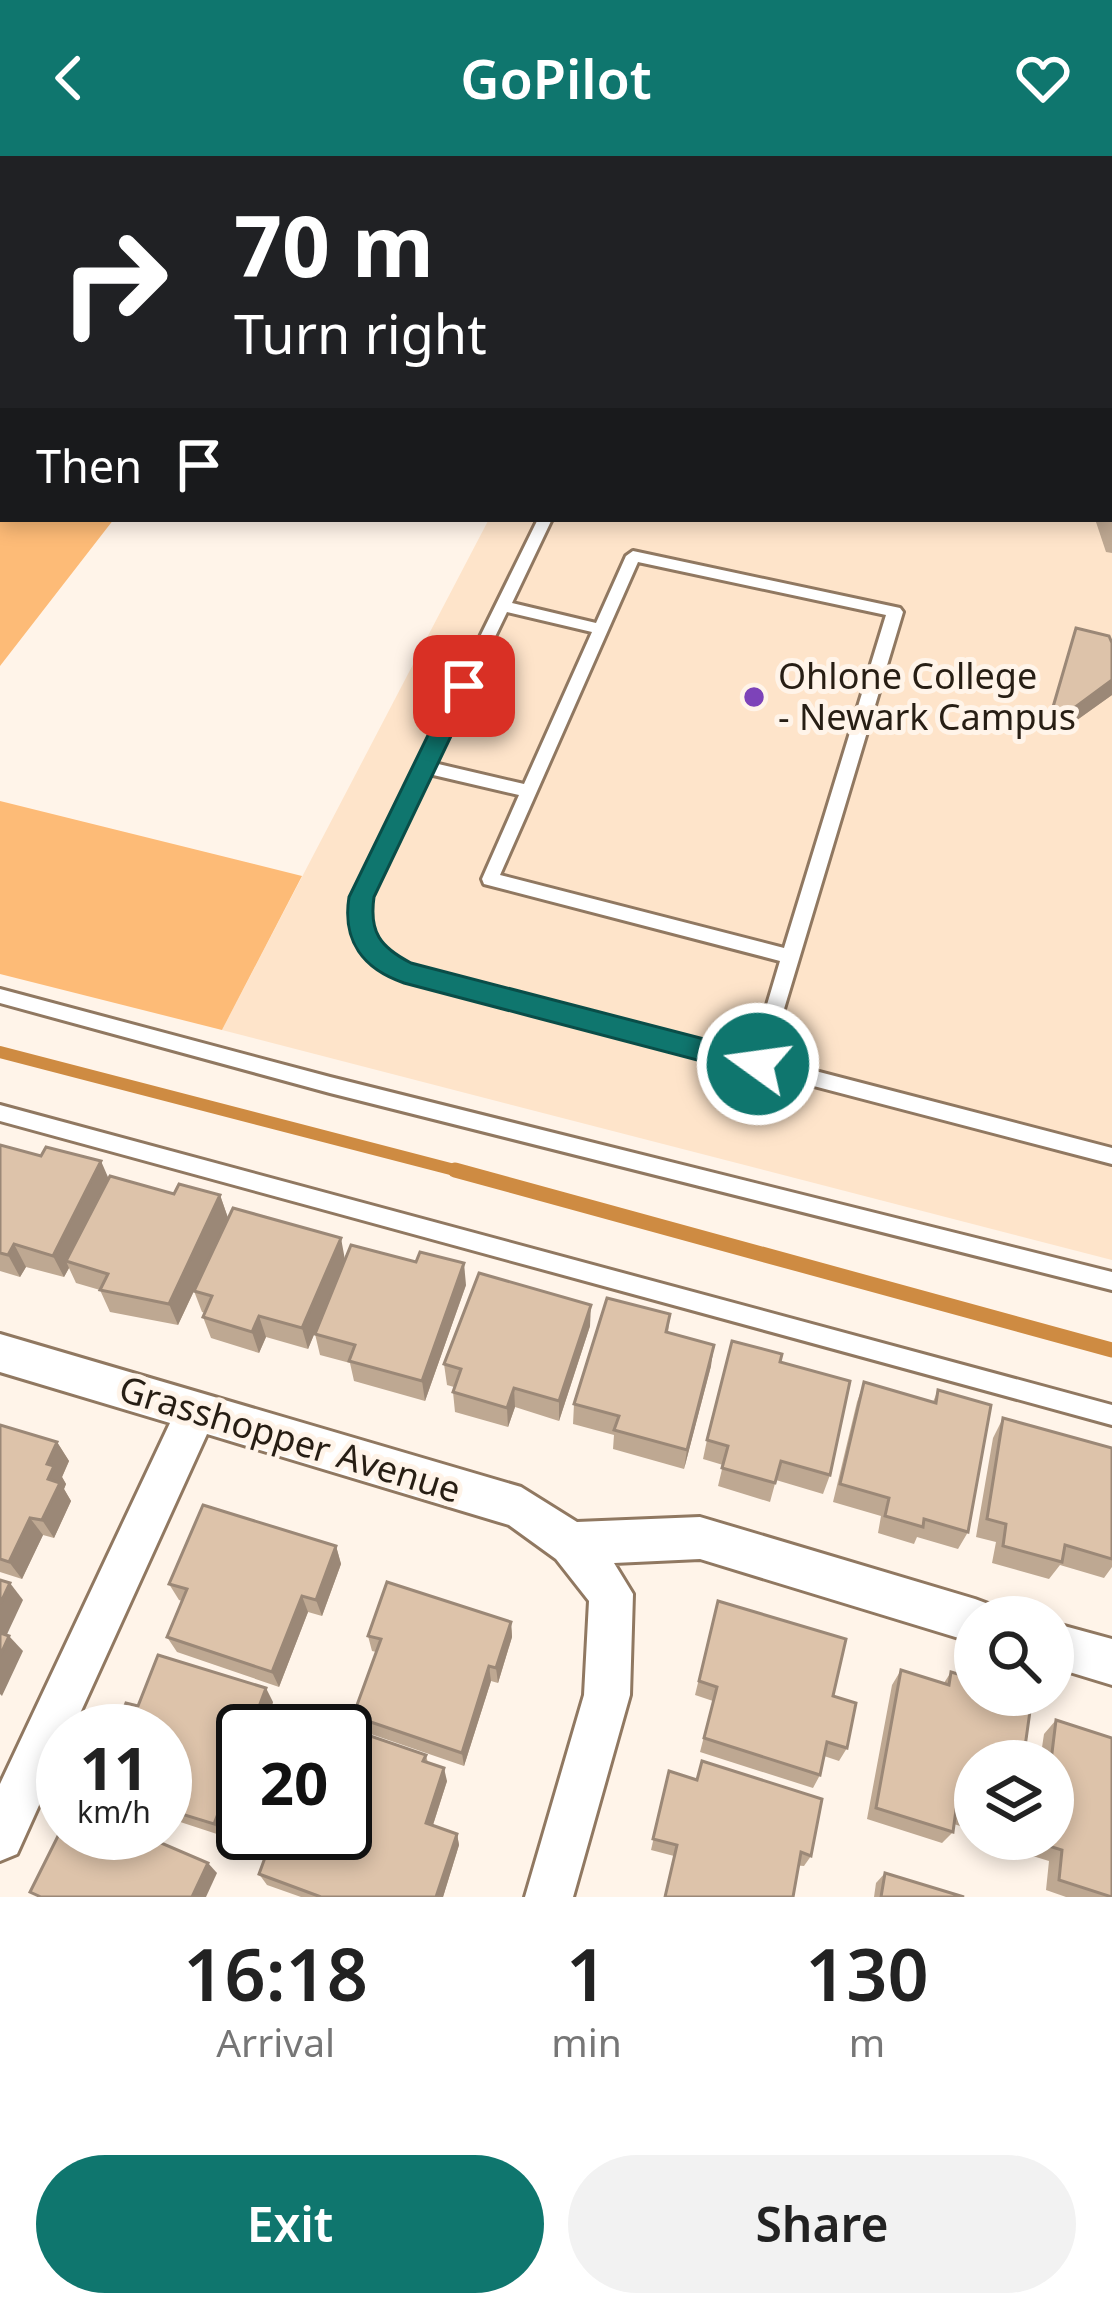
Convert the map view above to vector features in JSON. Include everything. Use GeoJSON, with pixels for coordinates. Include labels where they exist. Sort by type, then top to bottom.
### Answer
{"type":"FeatureCollection","features":[{"type":"Feature","properties":{"kind":"street","name":"Grasshopper Avenue"},"geometry":{"type":"LineString","coordinates":[[0,1352],[521,1508],[571,1544],[610,1594],[607,1695],[549,1897]]}},
{"type":"Feature","properties":{"kind":"street"},"geometry":{"type":"LineString","coordinates":[[0,1837],[196,1412]]}},
{"type":"Feature","properties":{"kind":"street"},"geometry":{"type":"LineString","coordinates":[[571,1544],[700,1538],[954,1615]]}},
{"type":"Feature","properties":{"kind":"street"},"geometry":{"type":"LineString","coordinates":[[1074,1651],[1112,1662]]}},
{"type":"Feature","properties":{"kind":"lane"},"geometry":{"type":"LineString","coordinates":[[544,522],[362,897],[358,919],[364,943],[381,960],[404,972],[1112,1156]]}},
{"type":"Feature","properties":{"kind":"lane"},"geometry":{"type":"LineString","coordinates":[[758,1064],[791,957],[895,612],[633,556],[490,879],[791,957]]}},
{"type":"Feature","properties":{"kind":"lane"},"geometry":{"type":"LineString","coordinates":[[503,606],[601,629]]}},
{"type":"Feature","properties":{"kind":"lane"},"geometry":{"type":"LineString","coordinates":[[424,767],[529,791]]}},
{"type":"Feature","properties":{"kind":"lane"},"geometry":{"type":"LineString","coordinates":[[0,996],[1112,1281]]}},
{"type":"Feature","properties":{"kind":"lane"},"geometry":{"type":"LineString","coordinates":[[0,1113],[1112,1415]]}},
{"type":"Feature","properties":{"kind":"shaded area"},"geometry":{"type":"Polygon","coordinates":[[[0,522],[112,522],[0,666],[0,522]]]}},
{"type":"Feature","properties":{"kind":"shaded area","name":"Ohlone College - Newark Campus"},"geometry":{"type":"Polygon","coordinates":[[[487,522],[1112,522],[1112,1260],[222,1030],[487,522]]]}},
{"type":"Feature","properties":{"kind":"shaded area"},"geometry":{"type":"Polygon","coordinates":[[[0,801],[302,876],[222,1030],[0,974],[0,801]]]}},
{"type":"Feature","properties":{"kind":"building"},"geometry":{"type":"Polygon","coordinates":[[[1076,628],[1109,636],[1112,680],[1070,711],[1053,707],[1076,628]]]}},
{"type":"Feature","properties":{"kind":"building"},"geometry":{"type":"Polygon","coordinates":[[[0,1145],[41,1156],[46,1147],[101,1161],[53,1256],[14,1244],[8,1255],[0,1253],[0,1145]]]}},
{"type":"Feature","properties":{"kind":"building"},"geometry":{"type":"Polygon","coordinates":[[[110,1176],[174,1194],[179,1184],[220,1195],[169,1304],[100,1290],[108,1274],[66,1261],[110,1176]]]}},
{"type":"Feature","properties":{"kind":"building"},"geometry":{"type":"Polygon","coordinates":[[[233,1208],[341,1238],[302,1328],[259,1316],[252,1332],[203,1317],[212,1296],[194,1291],[233,1208]]]}},
{"type":"Feature","properties":{"kind":"building"},"geometry":{"type":"Polygon","coordinates":[[[351,1245],[416,1262],[420,1252],[464,1263],[422,1381],[349,1361],[355,1345],[315,1334],[351,1245]]]}},
{"type":"Feature","properties":{"kind":"building"},"geometry":{"type":"Polygon","coordinates":[[[479,1273],[591,1305],[559,1401],[514,1388],[507,1408],[453,1392],[461,1369],[444,1364],[479,1273]]]}},
{"type":"Feature","properties":{"kind":"building"},"geometry":{"type":"Polygon","coordinates":[[[607,1298],[670,1314],[666,1332],[714,1345],[687,1450],[614,1430],[619,1416],[574,1404],[607,1298]]]}},
{"type":"Feature","properties":{"kind":"building"},"geometry":{"type":"Polygon","coordinates":[[[732,1341],[782,1354],[780,1362],[850,1381],[830,1475],[781,1461],[775,1483],[722,1468],[728,1446],[707,1440],[732,1341]]]}},
{"type":"Feature","properties":{"kind":"building"},"geometry":{"type":"Polygon","coordinates":[[[864,1382],[936,1403],[938,1390],[991,1405],[968,1532],[924,1519],[923,1527],[885,1516],[889,1498],[840,1484],[864,1382]]]}},
{"type":"Feature","properties":{"kind":"building"},"geometry":{"type":"Polygon","coordinates":[[[1003,1418],[1112,1448],[1112,1559],[1065,1545],[1062,1562],[1003,1546],[1006,1524],[987,1519],[1003,1418]]]}},
{"type":"Feature","properties":{"kind":"building"},"geometry":{"type":"Polygon","coordinates":[[[0,1425],[57,1442],[47,1464],[54,1466],[48,1479],[60,1483],[42,1520],[30,1518],[9,1562],[0,1559],[0,1425]]]}},
{"type":"Feature","properties":{"kind":"building"},"geometry":{"type":"Polygon","coordinates":[[[203,1505],[336,1546],[316,1600],[302,1596],[272,1672],[167,1637],[187,1589],[169,1584],[203,1505]]]}},
{"type":"Feature","properties":{"kind":"building"},"geometry":{"type":"Polygon","coordinates":[[[0,1580],[10,1583],[0,1604],[0,1580]]]}},
{"type":"Feature","properties":{"kind":"building"},"geometry":{"type":"Polygon","coordinates":[[[387,1582],[511,1622],[496,1668],[489,1666],[462,1753],[372,1722],[372,1704],[357,1704],[381,1639],[368,1636],[387,1582]]]}},
{"type":"Feature","properties":{"kind":"building"},"geometry":{"type":"Polygon","coordinates":[[[718,1601],[846,1639],[833,1696],[856,1703],[847,1748],[827,1742],[820,1775],[704,1738],[717,1687],[699,1681],[718,1601]]]}},
{"type":"Feature","properties":{"kind":"building"},"geometry":{"type":"Polygon","coordinates":[[[0,1633],[9,1636],[0,1656],[0,1633]]]}},
{"type":"Feature","properties":{"kind":"building"},"geometry":{"type":"Polygon","coordinates":[[[158,1655],[266,1688],[260,1704],[216,1704],[214,1824],[192,1817],[192,1704],[139,1704],[158,1655]]]}},
{"type":"Feature","properties":{"kind":"building"},"geometry":{"type":"Polygon","coordinates":[[[901,1670],[949,1685],[954,1673],[954,1716],[1029,1716],[1026,1740],[954,1740],[953,1832],[876,1808],[901,1670]]]}},
{"type":"Feature","properties":{"kind":"building"},"geometry":{"type":"Polygon","coordinates":[[[1056,1720],[1112,1738],[1112,1897],[1059,1880],[1061,1860],[1074,1860],[1074,1740],[1054,1740],[1056,1720]]]}},
{"type":"Feature","properties":{"kind":"building"},"geometry":{"type":"Polygon","coordinates":[[[372,1737],[426,1755],[423,1761],[444,1768],[426,1823],[457,1834],[436,1897],[321,1897],[259,1874],[264,1860],[372,1860],[372,1737]]]}},
{"type":"Feature","properties":{"kind":"building"},"geometry":{"type":"Polygon","coordinates":[[[702,1761],[822,1799],[811,1856],[801,1852],[793,1897],[665,1897],[677,1845],[653,1839],[669,1771],[697,1780],[702,1761]]]}},
{"type":"Feature","properties":{"kind":"building"},"geometry":{"type":"Polygon","coordinates":[[[192,1856],[208,1863],[192,1897],[41,1897],[30,1892],[46,1860],[192,1860],[192,1856]]]}},
{"type":"Feature","properties":{"kind":"building"},"geometry":{"type":"Polygon","coordinates":[[[885,1873],[964,1897],[881,1897],[885,1873]]]}},
{"type":"Feature","properties":{"kind":"waterway"},"geometry":{"type":"LineString","coordinates":[[0,1052],[465,1173]]}},
{"type":"Feature","properties":{"kind":"waterway"},"geometry":{"type":"LineString","coordinates":[[455,1170],[465,1173]]}},
{"type":"Feature","properties":{"kind":"waterway"},"geometry":{"type":"LineString","coordinates":[[465,1173],[1112,1350]]}},
{"type":"Feature","properties":{"kind":"place","name":"Ohlone College - Newark Campus"},"geometry":{"type":"Point","coordinates":[754,697]}},
{"type":"Feature","properties":{"kind":"route"},"geometry":{"type":"LineString","coordinates":[[464,686],[362,897],[358,919],[364,943],[381,960],[404,972],[758,1064]]}}]}
